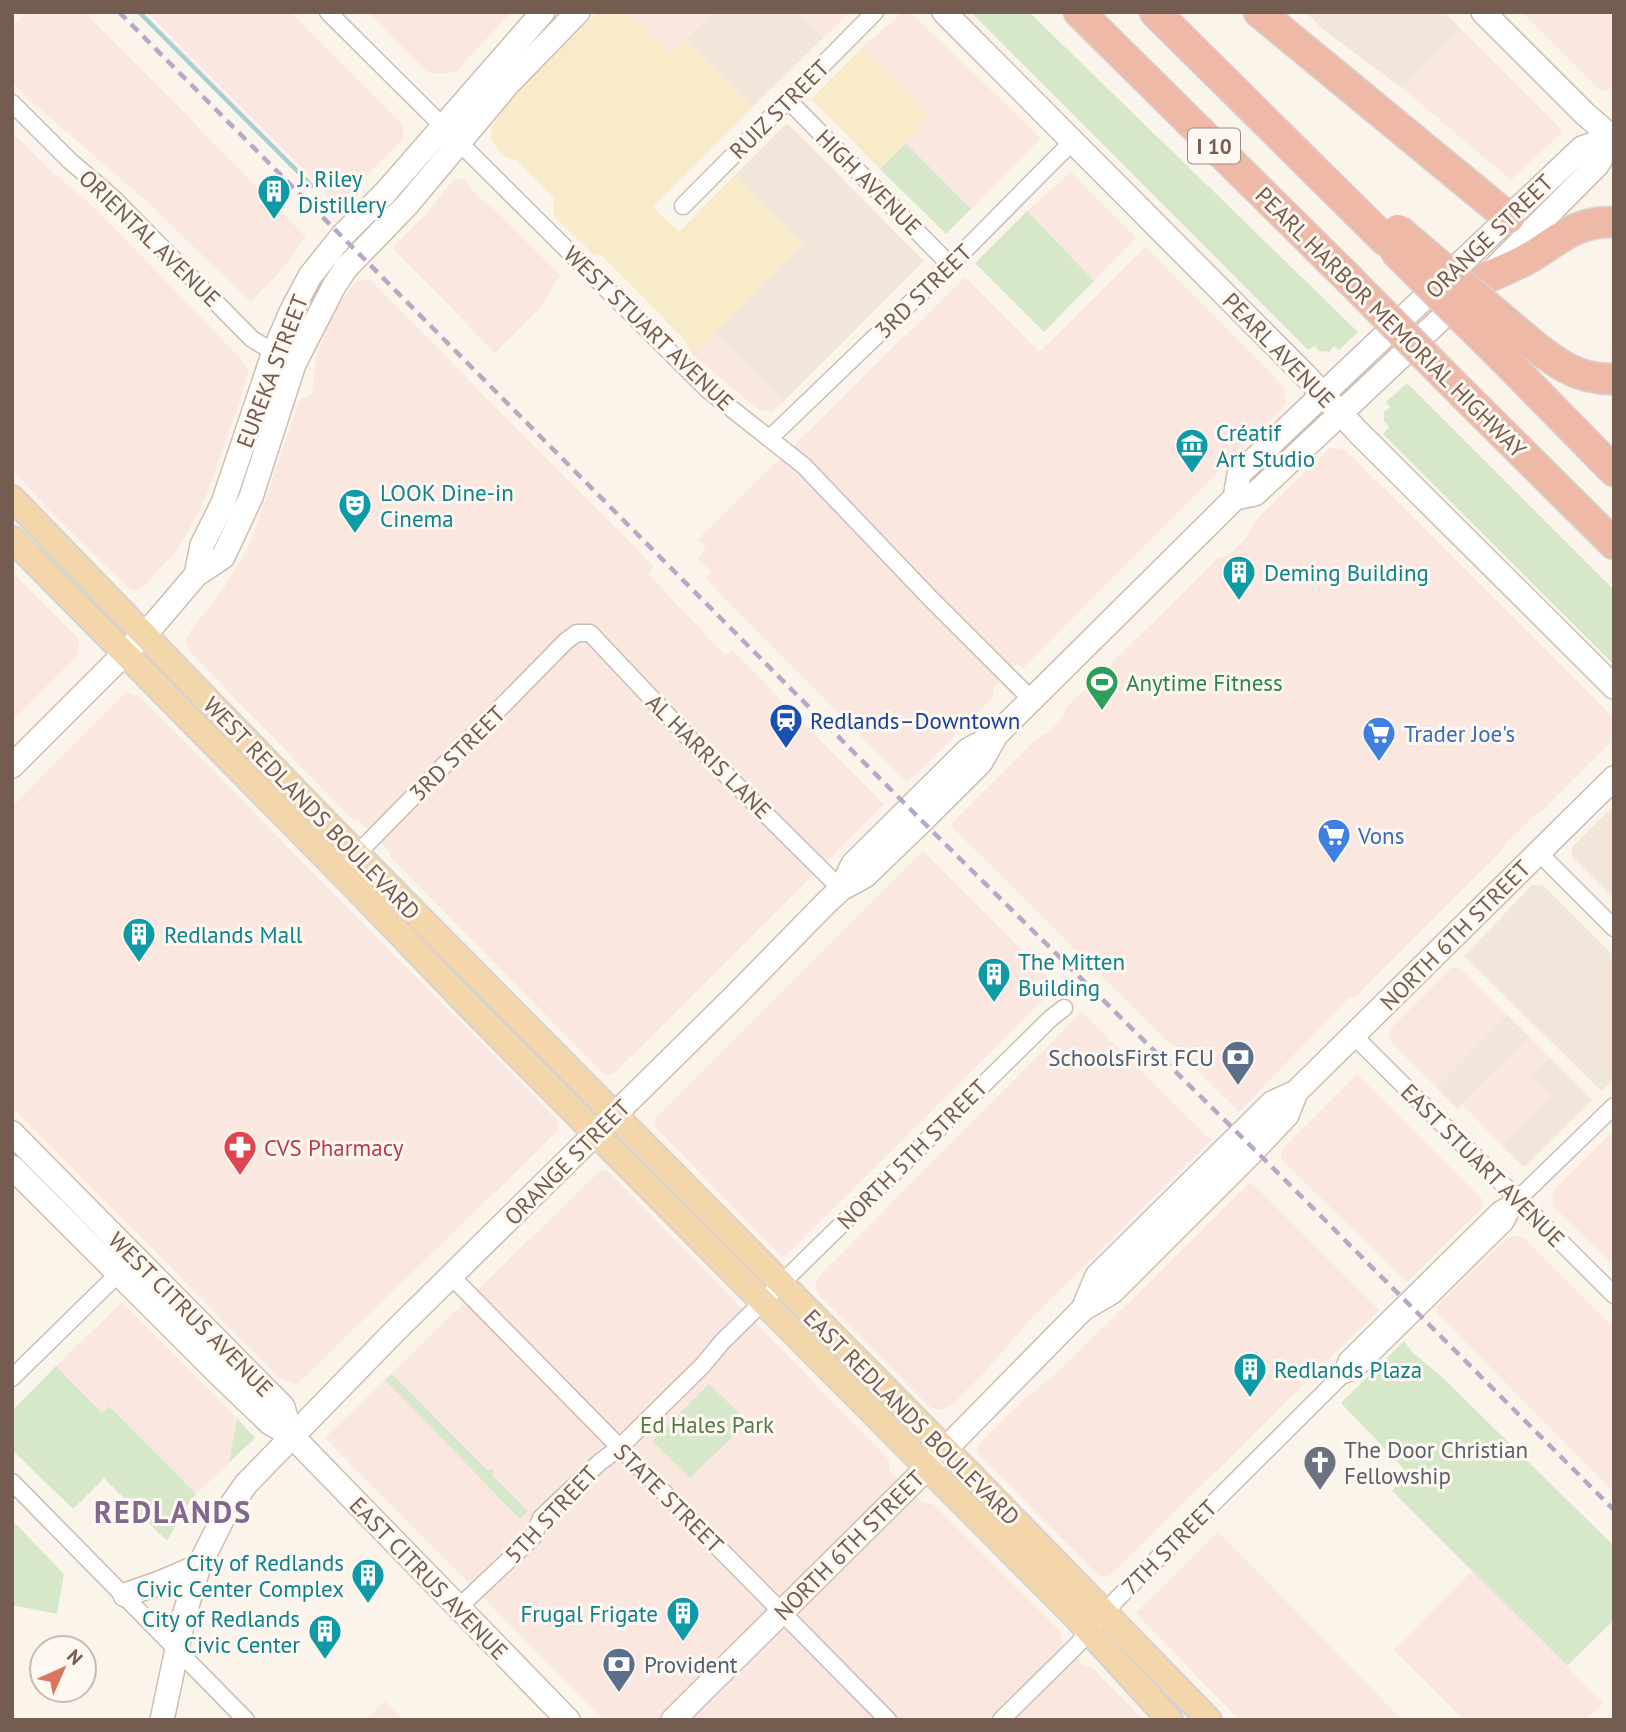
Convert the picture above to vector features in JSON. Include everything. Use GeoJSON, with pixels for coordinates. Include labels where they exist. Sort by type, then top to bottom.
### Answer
{"type":"FeatureCollection","features":[{"type":"Feature","properties":{"kind":"highway","name":"PEARL HARBOR MEMORIAL HIGHWAY"},"geometry":{"type":"LineString","coordinates":[[1079,12],[1614,544]]}},
{"type":"Feature","properties":{"kind":"highway","name":"I 10"},"geometry":{"type":"LineString","coordinates":[[1156,12],[1356,211],[1391,235],[1503,358],[1614,471]]}},
{"type":"Feature","properties":{"kind":"highway"},"geometry":{"type":"LineString","coordinates":[[1259,12],[1509,218]]}},
{"type":"Feature","properties":{"kind":"highway"},"geometry":{"type":"LineString","coordinates":[[1484,279],[1533,256],[1573,230],[1591,223],[1614,222]]}},
{"type":"Feature","properties":{"kind":"highway"},"geometry":{"type":"LineString","coordinates":[[1391,235],[1560,366],[1581,376],[1599,380],[1614,379]]}},
{"type":"Feature","properties":{"kind":"main road","name":"EUREKA STREET"},"geometry":{"type":"LineString","coordinates":[[197,575],[202,545],[223,503],[274,352],[310,276],[335,243],[385,193],[543,12]]}},
{"type":"Feature","properties":{"kind":"main road","name":"EUREKA STREET"},"geometry":{"type":"LineString","coordinates":[[12,766],[172,606],[197,575],[223,557],[242,520],[294,364],[324,302],[346,268],[407,205],[508,84],[578,12]]}},
{"type":"Feature","properties":{"kind":"main road","name":"PEARL AVENUE"},"geometry":{"type":"LineString","coordinates":[[944,12],[1614,687]]}},
{"type":"Feature","properties":{"kind":"main road"},"geometry":{"type":"LineString","coordinates":[[1483,12],[1585,114],[1613,137]]}},
{"type":"Feature","properties":{"kind":"main road","name":"ORANGE STREET"},"geometry":{"type":"LineString","coordinates":[[1235,498],[1239,474],[1322,393],[1581,148],[1613,137]]}},
{"type":"Feature","properties":{"kind":"main road","name":"ORANGE STREET"},"geometry":{"type":"LineString","coordinates":[[162,1720],[188,1598],[199,1566],[225,1514],[246,1484],[291,1435],[841,888],[853,864],[968,750],[996,735],[1235,498],[1255,494],[1484,279],[1598,164],[1613,137]]}},
{"type":"Feature","properties":{"kind":"main road","name":"WEST REDLANDS BOULEVARD"},"geometry":{"type":"LineString","coordinates":[[12,498],[143,635],[348,863]]}},
{"type":"Feature","properties":{"kind":"main road","name":"WEST REDLANDS BOULEVARD"},"geometry":{"type":"LineString","coordinates":[[12,539],[124,655],[348,863],[605,1124]]}},
{"type":"Feature","properties":{"kind":"main road","name":"NORTH 6TH STREET"},"geometry":{"type":"LineString","coordinates":[[673,1720],[1083,1309],[1112,1292],[1254,1150],[1286,1115],[1296,1092],[1614,778]]}},
{"type":"Feature","properties":{"kind":"main road","name":"EAST REDLANDS BOULEVARD"},"geometry":{"type":"LineString","coordinates":[[605,1124],[772,1293],[945,1449],[1209,1720]]}},
{"type":"Feature","properties":{"kind":"main road","name":"WEST CITRUS AVENUE"},"geometry":{"type":"LineString","coordinates":[[12,1133],[283,1407],[291,1435]]}},
{"type":"Feature","properties":{"kind":"main road","name":"WEST CITRUS AVENUE"},"geometry":{"type":"LineString","coordinates":[[12,1167],[270,1423],[291,1435]]}},
{"type":"Feature","properties":{"kind":"main road","name":"EAST REDLANDS BOULEVARD"},"geometry":{"type":"LineString","coordinates":[[772,1293],[926,1468],[1089,1632],[1170,1720]]}},
{"type":"Feature","properties":{"kind":"main road","name":"EAST CITRUS AVENUE"},"geometry":{"type":"LineString","coordinates":[[291,1435],[568,1720]]}},
{"type":"Feature","properties":{"kind":"main road"},"geometry":{"type":"LineString","coordinates":[[125,1595],[199,1566]]}},
{"type":"Feature","properties":{"kind":"street","name":"WEST STUART AVENUE"},"geometry":{"type":"LineString","coordinates":[[328,12],[708,390],[804,466],[1032,700]]}},
{"type":"Feature","properties":{"kind":"street","name":"RUIZ STREET"},"geometry":{"type":"LineString","coordinates":[[683,206],[876,12]]}},
{"type":"Feature","properties":{"kind":"street","name":"HIGH AVENUE"},"geometry":{"type":"LineString","coordinates":[[787,99],[950,265]]}},
{"type":"Feature","properties":{"kind":"street","name":"ORIENTAL AVENUE"},"geometry":{"type":"LineString","coordinates":[[12,103],[111,197],[253,339],[294,364]]}},
{"type":"Feature","properties":{"kind":"street","name":"3RD STREET"},"geometry":{"type":"LineString","coordinates":[[770,438],[950,265],[1073,141]]}},
{"type":"Feature","properties":{"kind":"street","name":"AL HARRIS LANE"},"geometry":{"type":"LineString","coordinates":[[573,634],[583,631],[592,635],[695,744],[841,888]]}},
{"type":"Feature","properties":{"kind":"street","name":"3RD STREET"},"geometry":{"type":"LineString","coordinates":[[348,863],[573,634]]}},
{"type":"Feature","properties":{"kind":"street"},"geometry":{"type":"LineString","coordinates":[[1538,852],[1614,928]]}},
{"type":"Feature","properties":{"kind":"street","name":"NORTH 5TH STREET"},"geometry":{"type":"LineString","coordinates":[[772,1293],[968,1097],[1064,1008]]}},
{"type":"Feature","properties":{"kind":"street","name":"EAST STUART AVENUE"},"geometry":{"type":"LineString","coordinates":[[1353,1035],[1614,1295]]}},
{"type":"Feature","properties":{"kind":"street","name":"7TH STREET"},"geometry":{"type":"LineString","coordinates":[[1001,1720],[1339,1377],[1357,1369],[1505,1223],[1517,1199],[1614,1106]]}},
{"type":"Feature","properties":{"kind":"street"},"geometry":{"type":"LineString","coordinates":[[12,1378],[135,1257]]}},
{"type":"Feature","properties":{"kind":"street","name":"STATE STREET"},"geometry":{"type":"LineString","coordinates":[[451,1276],[888,1720]]}},
{"type":"Feature","properties":{"kind":"street","name":"5TH STREET"},"geometry":{"type":"LineString","coordinates":[[458,1608],[533,1537],[541,1518],[600,1462],[620,1448],[772,1293]]}},
{"type":"Feature","properties":{"kind":"street"},"geometry":{"type":"LineString","coordinates":[[12,1482],[246,1720]]}},
{"type":"Feature","properties":{"kind":"shaded area"},"geometry":{"type":"Polygon","coordinates":[[[27,12],[85,12],[306,237],[283,268],[251,302],[144,199],[12,82],[12,27],[27,12]]]}},
{"type":"Feature","properties":{"kind":"shaded area"},"geometry":{"type":"Polygon","coordinates":[[[147,12],[291,12],[402,124],[402,140],[338,205],[147,12]]]}},
{"type":"Feature","properties":{"kind":"shaded area"},"geometry":{"type":"Polygon","coordinates":[[[368,12],[511,12],[456,72],[437,74],[426,71],[368,12]]]}},
{"type":"Feature","properties":{"kind":"shaded area"},"geometry":{"type":"Polygon","coordinates":[[[628,12],[712,12],[670,54],[628,12]]]}},
{"type":"Feature","properties":{"kind":"shaded area"},"geometry":{"type":"Polygon","coordinates":[[[712,12],[799,12],[824,37],[752,107],[685,40],[712,12]]]}},
{"type":"Feature","properties":{"kind":"shaded area"},"geometry":{"type":"Polygon","coordinates":[[[799,12],[850,12],[824,37],[799,12]]]}},
{"type":"Feature","properties":{"kind":"shaded area"},"geometry":{"type":"Polygon","coordinates":[[[907,12],[1041,138],[971,209],[906,143],[931,117],[862,48],[900,14],[907,12]]]}},
{"type":"Feature","properties":{"kind":"shaded area"},"geometry":{"type":"Polygon","coordinates":[[[1306,12],[1444,12],[1461,29],[1402,88],[1321,28],[1306,12]]]}},
{"type":"Feature","properties":{"kind":"shaded area"},"geometry":{"type":"Polygon","coordinates":[[[1522,12],[1614,12],[1614,86],[1605,91],[1598,88],[1522,12]]]}},
{"type":"Feature","properties":{"kind":"shaded area"},"geometry":{"type":"Polygon","coordinates":[[[1461,29],[1563,131],[1511,180],[1402,88],[1461,29]]]}},
{"type":"Feature","properties":{"kind":"shaded area"},"geometry":{"type":"Polygon","coordinates":[[[787,123],[924,261],[783,402],[715,333],[803,244],[735,175],[787,123]]]}},
{"type":"Feature","properties":{"kind":"shaded area"},"geometry":{"type":"Polygon","coordinates":[[[12,132],[98,211],[247,367],[248,374],[235,415],[199,511],[178,549],[143,587],[135,591],[128,588],[50,511],[12,469],[12,132]]]}},
{"type":"Feature","properties":{"kind":"shaded area"},"geometry":{"type":"Polygon","coordinates":[[[1071,172],[1136,238],[1094,281],[1027,211],[1071,172]]]}},
{"type":"Feature","properties":{"kind":"shaded area"},"geometry":{"type":"Polygon","coordinates":[[[454,179],[464,179],[476,195],[497,212],[560,275],[537,312],[495,353],[392,247],[426,214],[454,179]]]}},
{"type":"Feature","properties":{"kind":"shaded area"},"geometry":{"type":"Polygon","coordinates":[[[1146,247],[1284,387],[1286,404],[1023,668],[1017,664],[993,688],[994,694],[989,701],[907,783],[705,578],[711,571],[697,558],[706,548],[698,539],[965,277],[1039,352],[1146,247]]]}},
{"type":"Feature","properties":{"kind":"shaded area"},"geometry":{"type":"Polygon","coordinates":[[[369,279],[654,567],[648,574],[725,655],[732,650],[884,805],[614,1073],[607,1075],[601,1071],[391,858],[389,851],[359,821],[353,820],[190,652],[186,641],[188,634],[224,588],[250,544],[300,399],[312,394],[316,357],[329,324],[355,282],[369,279]]]}},
{"type":"Feature","properties":{"kind":"shaded area"},"geometry":{"type":"Polygon","coordinates":[[[715,333],[783,402],[772,412],[759,410],[693,355],[715,333]]]}},
{"type":"Feature","properties":{"kind":"shaded area"},"geometry":{"type":"Polygon","coordinates":[[[1330,448],[1344,449],[1614,718],[1614,739],[1504,845],[1505,848],[1355,997],[1348,999],[1239,1112],[953,828],[952,823],[1036,739],[1047,733],[1065,715],[1065,709],[1219,557],[1227,556],[1246,538],[1255,521],[1330,448]]]}},
{"type":"Feature","properties":{"kind":"shaded area"},"geometry":{"type":"Polygon","coordinates":[[[12,571],[79,639],[78,655],[12,721],[12,571]]]}},
{"type":"Feature","properties":{"kind":"shaded area","name":"Redlands Mall"},"geometry":{"type":"Polygon","coordinates":[[[126,692],[141,698],[557,1120],[559,1128],[297,1384],[280,1378],[12,1107],[12,807],[126,692]]]}},
{"type":"Feature","properties":{"kind":"shaded area"},"geometry":{"type":"Polygon","coordinates":[[[1614,806],[1614,899],[1571,856],[1573,846],[1614,806]]]}},
{"type":"Feature","properties":{"kind":"shaded area"},"geometry":{"type":"Polygon","coordinates":[[[923,851],[1057,986],[782,1257],[654,1123],[923,851]]]}},
{"type":"Feature","properties":{"kind":"shaded area"},"geometry":{"type":"Polygon","coordinates":[[[1532,885],[1544,886],[1614,956],[1614,1079],[1601,1091],[1464,956],[1532,885]]]}},
{"type":"Feature","properties":{"kind":"shaded area"},"geometry":{"type":"Polygon","coordinates":[[[1452,967],[1461,969],[1507,1015],[1436,1087],[1391,1042],[1389,1036],[1391,1028],[1452,967]]]}},
{"type":"Feature","properties":{"kind":"shaded area"},"geometry":{"type":"Polygon","coordinates":[[[1082,1012],[1211,1140],[1030,1320],[951,1406],[939,1410],[931,1408],[822,1298],[816,1289],[817,1278],[1082,1012]]]}},
{"type":"Feature","properties":{"kind":"shaded area"},"geometry":{"type":"Polygon","coordinates":[[[1507,1015],[1530,1037],[1458,1109],[1436,1087],[1507,1015]]]}},
{"type":"Feature","properties":{"kind":"shaded area"},"geometry":{"type":"Polygon","coordinates":[[[1530,1037],[1549,1057],[1530,1076],[1552,1097],[1502,1146],[1463,1105],[1530,1037]]]}},
{"type":"Feature","properties":{"kind":"shaded area"},"geometry":{"type":"Polygon","coordinates":[[[1549,1057],[1592,1100],[1524,1167],[1502,1146],[1551,1097],[1530,1076],[1549,1057]]]}},
{"type":"Feature","properties":{"kind":"shaded area"},"geometry":{"type":"Polygon","coordinates":[[[1357,1074],[1482,1199],[1483,1207],[1407,1282],[1281,1159],[1282,1149],[1357,1074]]]}},
{"type":"Feature","properties":{"kind":"shaded area"},"geometry":{"type":"Polygon","coordinates":[[[1614,1130],[1614,1266],[1554,1207],[1552,1196],[1555,1189],[1614,1130]]]}},
{"type":"Feature","properties":{"kind":"shaded area"},"geometry":{"type":"Polygon","coordinates":[[[606,1169],[889,1460],[889,1470],[923,1503],[932,1503],[1060,1631],[1061,1639],[1084,1666],[1091,1666],[1143,1720],[604,1720],[325,1438],[600,1171],[606,1169]]]}},
{"type":"Feature","properties":{"kind":"shaded area"},"geometry":{"type":"Polygon","coordinates":[[[1251,1182],[1379,1310],[1112,1574],[1105,1577],[1098,1575],[980,1456],[977,1449],[1021,1402],[1059,1371],[1251,1182]]]}},
{"type":"Feature","properties":{"kind":"shaded area"},"geometry":{"type":"Polygon","coordinates":[[[1516,1235],[1524,1238],[1614,1328],[1614,1483],[1609,1488],[1437,1313],[1437,1306],[1506,1239],[1516,1235]]]}},
{"type":"Feature","properties":{"kind":"shaded area"},"geometry":{"type":"Polygon","coordinates":[[[122,1302],[237,1418],[229,1463],[196,1494],[110,1406],[102,1413],[56,1366],[122,1302]]]}},
{"type":"Feature","properties":{"kind":"shaded area"},"geometry":{"type":"Polygon","coordinates":[[[1218,1532],[1402,1720],[1239,1720],[1136,1613],[1218,1532]]]}},
{"type":"Feature","properties":{"kind":"shaded area"},"geometry":{"type":"Polygon","coordinates":[[[1472,1571],[1603,1703],[1585,1720],[1465,1720],[1394,1650],[1472,1571]]]}},
{"type":"Feature","properties":{"kind":"shaded area"},"geometry":{"type":"Polygon","coordinates":[[[385,1701],[403,1720],[366,1720],[385,1701]]]}},
{"type":"Feature","properties":{"kind":"green space"},"geometry":{"type":"Polygon","coordinates":[[[971,12],[1029,12],[1358,332],[1339,350],[1334,346],[1329,352],[1319,351],[1315,346],[1308,350],[971,12]]]}},
{"type":"Feature","properties":{"kind":"green space"},"geometry":{"type":"Polygon","coordinates":[[[906,143],[971,209],[946,234],[880,169],[906,143]]]}},
{"type":"Feature","properties":{"kind":"green space"},"geometry":{"type":"Polygon","coordinates":[[[1027,211],[1094,281],[1044,332],[975,263],[1027,211]]]}},
{"type":"Feature","properties":{"kind":"green space"},"geometry":{"type":"Polygon","coordinates":[[[1407,383],[1614,590],[1614,665],[1383,434],[1389,427],[1384,421],[1384,412],[1390,407],[1386,402],[1407,383]]]}},
{"type":"Feature","properties":{"kind":"green space"},"geometry":{"type":"Polygon","coordinates":[[[1404,1341],[1413,1353],[1442,1377],[1614,1546],[1614,1620],[1567,1666],[1392,1491],[1397,1485],[1391,1479],[1403,1468],[1341,1403],[1404,1341]]]}},
{"type":"Feature","properties":{"kind":"green space"},"geometry":{"type":"Polygon","coordinates":[[[56,1366],[102,1413],[109,1406],[196,1494],[167,1541],[104,1478],[73,1509],[12,1450],[12,1411],[56,1366]]]}},
{"type":"Feature","properties":{"kind":"green space"},"geometry":{"type":"Polygon","coordinates":[[[392,1374],[488,1471],[494,1471],[491,1474],[528,1511],[520,1519],[385,1380],[392,1374]]]}},
{"type":"Feature","properties":{"kind":"green space","name":"Ed Hales Park"},"geometry":{"type":"Polygon","coordinates":[[[709,1384],[748,1422],[690,1478],[652,1441],[709,1384]]]}},
{"type":"Feature","properties":{"kind":"green space"},"geometry":{"type":"Polygon","coordinates":[[[237,1418],[255,1438],[229,1463],[237,1418]]]}},
{"type":"Feature","properties":{"kind":"green space"},"geometry":{"type":"Polygon","coordinates":[[[12,1520],[64,1574],[57,1614],[12,1605],[12,1520]]]}},
{"type":"Feature","properties":{"kind":"sand"},"geometry":{"type":"Polygon","coordinates":[[[598,12],[628,12],[669,53],[685,40],[752,107],[653,207],[679,232],[735,175],[803,244],[693,355],[684,339],[602,256],[594,255],[554,216],[554,198],[515,159],[509,159],[500,151],[491,138],[495,124],[519,91],[598,12]]]}},
{"type":"Feature","properties":{"kind":"sand"},"geometry":{"type":"Polygon","coordinates":[[[862,48],[931,117],[880,169],[811,99],[862,48]]]}},
{"type":"Feature","properties":{"kind":"waterway"},"geometry":{"type":"LineString","coordinates":[[139,12],[312,186]]}},
{"type":"Feature","properties":{"kind":"railway"},"geometry":{"type":"LineString","coordinates":[[119,12],[934,833],[1614,1510]]}},
{"type":"Feature","properties":{"kind":"place","name":"J. Riley Distillery"},"geometry":{"type":"Point","coordinates":[274,221]}},
{"type":"Feature","properties":{"kind":"place","name":"Créatif Art Studio"},"geometry":{"type":"Point","coordinates":[1192,475]}},
{"type":"Feature","properties":{"kind":"place","name":"LOOK Dine-in Cinema"},"geometry":{"type":"Point","coordinates":[355,535]}},
{"type":"Feature","properties":{"kind":"place","name":"Deming Building"},"geometry":{"type":"Point","coordinates":[1239,602]}},
{"type":"Feature","properties":{"kind":"place","name":"Anytime Fitness"},"geometry":{"type":"Point","coordinates":[1102,712]}},
{"type":"Feature","properties":{"kind":"place","name":"Redlands–Downtown"},"geometry":{"type":"Point","coordinates":[786,750]}},
{"type":"Feature","properties":{"kind":"place","name":"Trader Joe's"},"geometry":{"type":"Point","coordinates":[1379,763]}},
{"type":"Feature","properties":{"kind":"place","name":"Vons"},"geometry":{"type":"Point","coordinates":[1334,865]}},
{"type":"Feature","properties":{"kind":"place","name":"Redlands Mall"},"geometry":{"type":"Point","coordinates":[139,964]}},
{"type":"Feature","properties":{"kind":"place","name":"The Mitten Building"},"geometry":{"type":"Point","coordinates":[994,1004]}},
{"type":"Feature","properties":{"kind":"place","name":"SchoolsFirst FCU"},"geometry":{"type":"Point","coordinates":[1238,1087]}},
{"type":"Feature","properties":{"kind":"place","name":"CVS Pharmacy"},"geometry":{"type":"Point","coordinates":[240,1177]}},
{"type":"Feature","properties":{"kind":"place","name":"Redlands Plaza"},"geometry":{"type":"Point","coordinates":[1250,1399]}},
{"type":"Feature","properties":{"kind":"place","name":"The Door Christian Fellowship"},"geometry":{"type":"Point","coordinates":[1320,1492]}},
{"type":"Feature","properties":{"kind":"place","name":"City of Redlands Civic Center Complex"},"geometry":{"type":"Point","coordinates":[368,1605]}},
{"type":"Feature","properties":{"kind":"place","name":"Frugal Frigate"},"geometry":{"type":"Point","coordinates":[683,1643]}},
{"type":"Feature","properties":{"kind":"place","name":"City of Redlands Civic Center"},"geometry":{"type":"Point","coordinates":[325,1661]}},
{"type":"Feature","properties":{"kind":"place","name":"Provident"},"geometry":{"type":"Point","coordinates":[619,1694]}},
{"type":"Feature","properties":{"kind":"district","name":"REDLANDS"},"geometry":{"type":"Point","coordinates":[173,1511]}}]}
